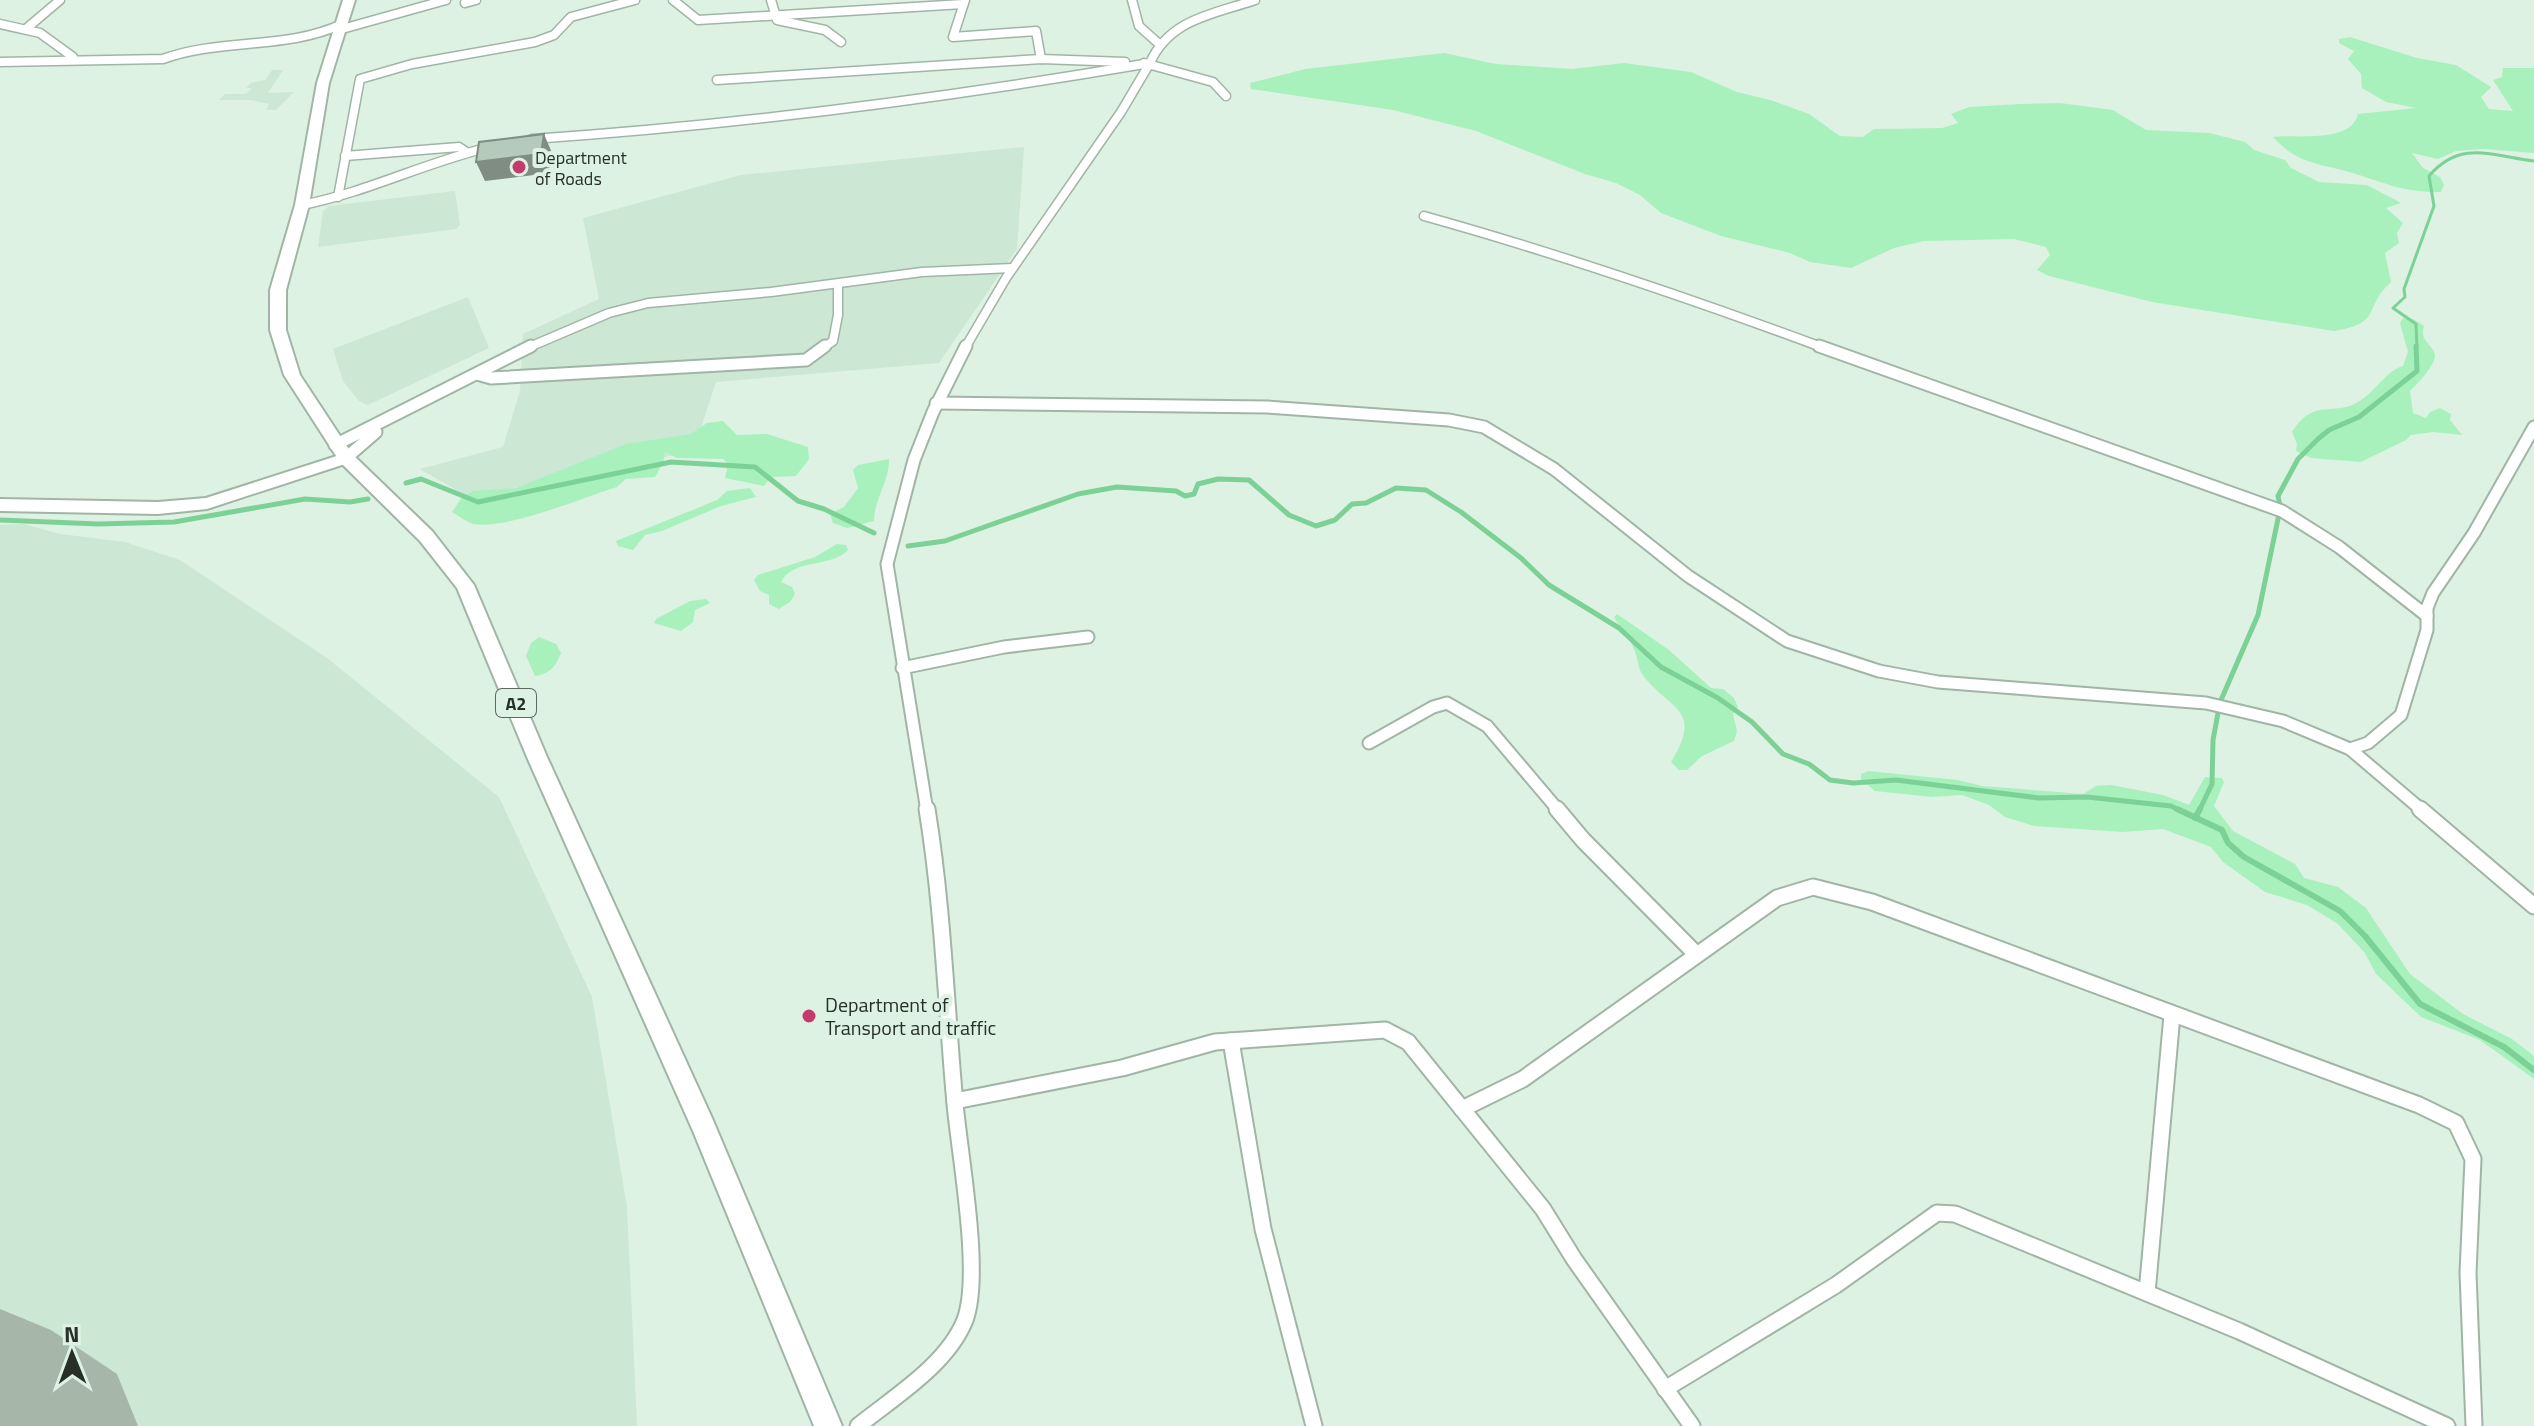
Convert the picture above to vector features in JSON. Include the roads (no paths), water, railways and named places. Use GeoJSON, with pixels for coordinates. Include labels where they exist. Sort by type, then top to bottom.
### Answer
{"type":"FeatureCollection","features":[{"type":"Feature","properties":{"kind":"main road","name":"A2"},"geometry":{"type":"LineString","coordinates":[[349,0],[323,83],[302,205],[278,290],[278,330],[292,375],[341,451],[426,536],[465,585],[537,757],[703,1126],[828,1426]]}},
{"type":"Feature","properties":{"kind":"main road"},"geometry":{"type":"LineString","coordinates":[[0,505],[158,508],[207,503],[299,473],[341,451]]}},
{"type":"Feature","properties":{"kind":"street"},"geometry":{"type":"LineString","coordinates":[[27,28],[60,0]]}},
{"type":"Feature","properties":{"kind":"street"},"geometry":{"type":"LineString","coordinates":[[0,62],[72,60],[98,63],[163,59],[172,53],[207,46],[321,34],[446,0]]}},
{"type":"Feature","properties":{"kind":"street"},"geometry":{"type":"LineString","coordinates":[[465,3],[476,0]]}},
{"type":"Feature","properties":{"kind":"street"},"geometry":{"type":"LineString","coordinates":[[338,197],[360,79],[412,64],[535,42],[554,35],[571,17],[635,0]]}},
{"type":"Feature","properties":{"kind":"street"},"geometry":{"type":"LineString","coordinates":[[673,0],[698,20],[964,2],[953,37],[1036,31],[1041,59]]}},
{"type":"Feature","properties":{"kind":"street"},"geometry":{"type":"LineString","coordinates":[[771,0],[777,20],[788,26],[809,25],[828,29],[841,42]]}},
{"type":"Feature","properties":{"kind":"street"},"geometry":{"type":"LineString","coordinates":[[1132,0],[1139,26],[1158,43]]}},
{"type":"Feature","properties":{"kind":"street"},"geometry":{"type":"LineString","coordinates":[[858,1426],[918,1375],[956,1337],[968,1313],[973,1285],[955,1101],[939,883],[887,564],[895,517],[936,403],[979,319],[1133,98],[1158,43],[1164,35],[1190,21],[1255,0]]}},
{"type":"Feature","properties":{"kind":"street"},"geometry":{"type":"LineString","coordinates":[[0,24],[48,35],[73,57],[72,60]]}},
{"type":"Feature","properties":{"kind":"street"},"geometry":{"type":"LineString","coordinates":[[717,80],[1041,59],[1150,63],[1213,82],[1226,96]]}},
{"type":"Feature","properties":{"kind":"street"},"geometry":{"type":"LineString","coordinates":[[516,142],[894,105],[1150,63]]}},
{"type":"Feature","properties":{"kind":"street"},"geometry":{"type":"LineString","coordinates":[[302,205],[338,197],[465,151],[504,144]]}},
{"type":"Feature","properties":{"kind":"street"},"geometry":{"type":"LineString","coordinates":[[345,156],[459,147],[465,151]]}},
{"type":"Feature","properties":{"kind":"street"},"geometry":{"type":"LineString","coordinates":[[1424,216],[1548,251],[1678,294],[1950,395],[2282,511],[2304,522],[2369,569],[2427,616]]}},
{"type":"Feature","properties":{"kind":"street"},"geometry":{"type":"LineString","coordinates":[[341,451],[477,374],[562,332],[613,312],[654,303],[982,267],[1012,268]]}},
{"type":"Feature","properties":{"kind":"street"},"geometry":{"type":"LineString","coordinates":[[477,374],[491,378],[806,360],[833,341],[838,315],[838,284]]}},
{"type":"Feature","properties":{"kind":"street"},"geometry":{"type":"LineString","coordinates":[[936,403],[1267,407],[1449,420],[1484,427],[1554,469],[1688,576],[1787,641],[1879,671],[1938,682],[2206,703],[2283,721],[2350,749],[2534,906]]}},
{"type":"Feature","properties":{"kind":"street"},"geometry":{"type":"LineString","coordinates":[[341,451],[388,422]]}},
{"type":"Feature","properties":{"kind":"street"},"geometry":{"type":"LineString","coordinates":[[2350,749],[2368,743],[2401,715],[2419,659],[2433,593],[2474,533],[2534,427]]}},
{"type":"Feature","properties":{"kind":"street"},"geometry":{"type":"LineString","coordinates":[[902,668],[1004,647],[1088,637]]}},
{"type":"Feature","properties":{"kind":"street"},"geometry":{"type":"LineString","coordinates":[[1369,743],[1433,707],[1447,703],[1461,709],[1487,726],[1583,840],[1696,954]]}},
{"type":"Feature","properties":{"kind":"street"},"geometry":{"type":"LineString","coordinates":[[1462,1109],[1523,1079],[1777,898],[1813,887],[1872,902],[2419,1105],[2456,1123],[2473,1159],[2468,1273],[2474,1426]]}},
{"type":"Feature","properties":{"kind":"street"},"geometry":{"type":"LineString","coordinates":[[2147,1293],[2172,1015]]}},
{"type":"Feature","properties":{"kind":"street"},"geometry":{"type":"LineString","coordinates":[[955,1101],[1122,1068],[1231,1041],[1385,1030],[1408,1042],[1543,1209],[1692,1426]]}},
{"type":"Feature","properties":{"kind":"street"},"geometry":{"type":"LineString","coordinates":[[1231,1041],[1263,1229],[1314,1426]]}},
{"type":"Feature","properties":{"kind":"street"},"geometry":{"type":"LineString","coordinates":[[1665,1389],[1836,1285],[1937,1213],[1955,1214],[2239,1331],[2447,1426]]}},
{"type":"Feature","properties":{"kind":"waterway"},"geometry":{"type":"LineString","coordinates":[[2417,348],[2416,324],[2393,308],[2405,297],[2404,289],[2434,206],[2429,176],[2453,157],[2465,154],[2491,154],[2534,161]]}},
{"type":"Feature","properties":{"kind":"waterway"},"geometry":{"type":"LineString","coordinates":[[2280,506],[2278,496],[2298,459],[2318,439],[2329,430],[2359,417],[2417,371],[2416,346]]}},
{"type":"Feature","properties":{"kind":"waterway"},"geometry":{"type":"LineString","coordinates":[[406,483],[421,479],[478,502],[671,462],[755,467],[798,501],[824,509],[874,533]]}},
{"type":"Feature","properties":{"kind":"waterway"},"geometry":{"type":"LineString","coordinates":[[908,546],[945,541],[1078,494],[1117,487],[1176,491],[1185,496],[1194,494],[1198,484],[1218,479],[1249,480],[1289,515],[1316,526],[1335,520],[1352,504],[1366,503],[1396,488],[1426,490],[1461,512],[1521,558],[1549,585],[1619,628],[1661,667],[1718,698],[1752,722],[1783,754],[1809,764],[1830,780],[1853,783],[1896,780],[2039,798],[2087,797],[2177,809]]}},
{"type":"Feature","properties":{"kind":"waterway"},"geometry":{"type":"LineString","coordinates":[[0,520],[98,524],[174,522],[305,499],[350,502],[368,499]]}},
{"type":"Feature","properties":{"kind":"waterway"},"geometry":{"type":"LineString","coordinates":[[2221,700],[2258,615],[2279,514]]}},
{"type":"Feature","properties":{"kind":"waterway"},"geometry":{"type":"LineString","coordinates":[[2200,810],[2212,784],[2213,740],[2218,713]]}},
{"type":"Feature","properties":{"kind":"waterway"},"geometry":{"type":"LineString","coordinates":[[2177,809],[2195,818]]}},
{"type":"Feature","properties":{"kind":"waterway"},"geometry":{"type":"LineString","coordinates":[[2177,809],[2181,811]]}},
{"type":"Feature","properties":{"kind":"waterway"},"geometry":{"type":"LineString","coordinates":[[2195,818],[2200,810]]}},
{"type":"Feature","properties":{"kind":"waterway"},"geometry":{"type":"LineString","coordinates":[[2195,818],[2222,830],[2228,843],[2244,857],[2340,911],[2365,936],[2420,1004],[2504,1047],[2534,1070]]}},
{"type":"Feature","properties":{"kind":"place","name":"Department of Roads"},"geometry":{"type":"Point","coordinates":[519,167]}},
{"type":"Feature","properties":{"kind":"place","name":"Department of Transport and traffic"},"geometry":{"type":"Point","coordinates":[809,1016]}}]}
